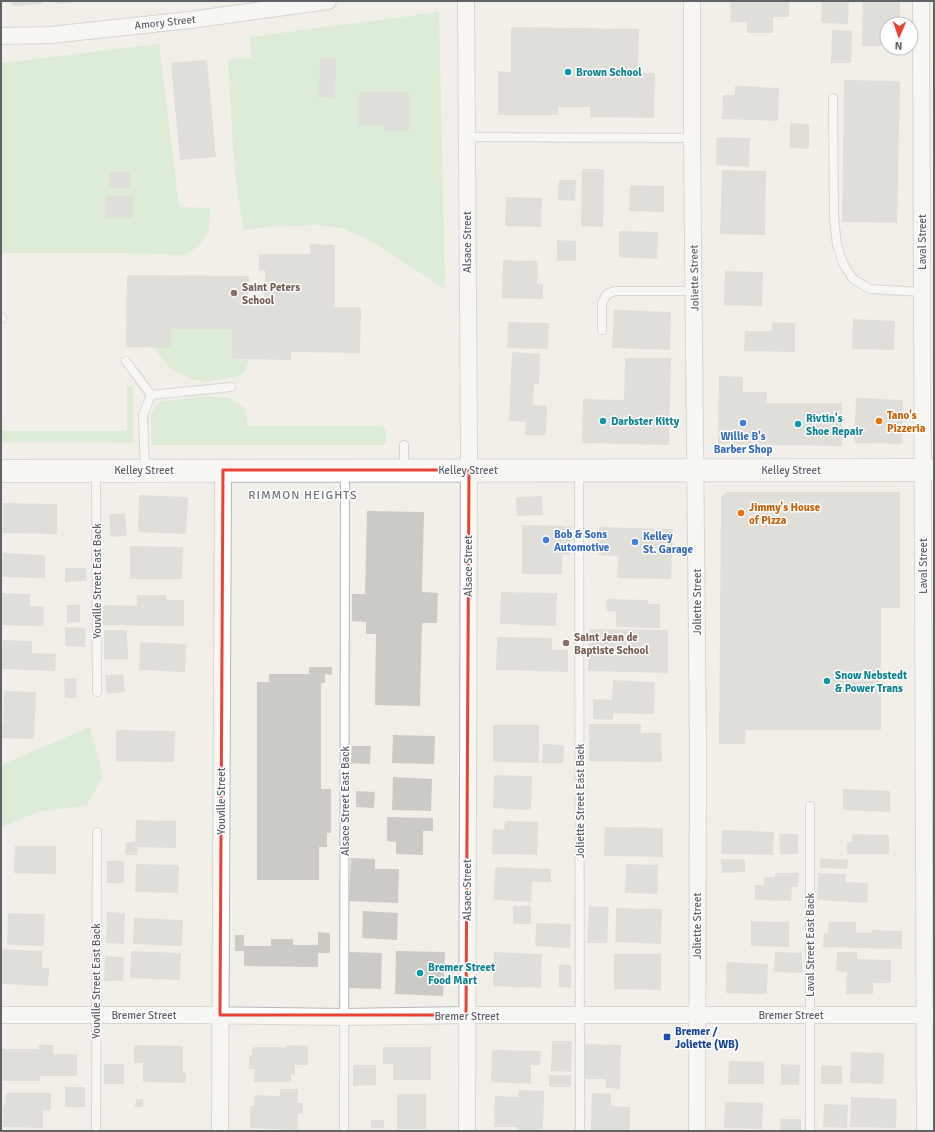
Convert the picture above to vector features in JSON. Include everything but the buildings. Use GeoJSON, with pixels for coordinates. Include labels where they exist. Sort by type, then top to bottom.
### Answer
{"type":"FeatureCollection","features":[{"type":"Feature","properties":{"kind":"street","name":"Amory Street"},"geometry":{"type":"LineString","coordinates":[[1,36],[50,35],[159,23],[328,1]]}},
{"type":"Feature","properties":{"kind":"street","name":"Alsace Street"},"geometry":{"type":"LineString","coordinates":[[466,1],[468,470],[467,1131]]}},
{"type":"Feature","properties":{"kind":"street","name":"Joliette Street"},"geometry":{"type":"LineString","coordinates":[[692,1],[698,749],[697,1131]]}},
{"type":"Feature","properties":{"kind":"street","name":"Laval Street"},"geometry":{"type":"LineString","coordinates":[[921,1],[922,292],[929,470],[929,1016],[925,1131]]}},
{"type":"Feature","properties":{"kind":"street","name":"Youville Street"},"geometry":{"type":"LineString","coordinates":[[220,1131],[223,470]]}},
{"type":"Feature","properties":{"kind":"street","name":"Kelley Street"},"geometry":{"type":"LineString","coordinates":[[1,471],[929,470]]}},
{"type":"Feature","properties":{"kind":"street","name":"Bremer Street"},"geometry":{"type":"LineString","coordinates":[[1,1015],[220,1015],[344,1017],[466,1015],[929,1016]]}},
{"type":"Feature","properties":{"kind":"lane"},"geometry":{"type":"LineString","coordinates":[[833,98],[834,218],[837,246],[843,263],[853,279],[870,289],[922,292]]}},
{"type":"Feature","properties":{"kind":"lane"},"geometry":{"type":"LineString","coordinates":[[467,137],[692,138]]}},
{"type":"Feature","properties":{"kind":"lane"},"geometry":{"type":"LineString","coordinates":[[602,330],[602,303],[607,294],[615,291],[694,291]]}},
{"type":"Feature","properties":{"kind":"lane"},"geometry":{"type":"LineString","coordinates":[[126,361],[151,395]]}},
{"type":"Feature","properties":{"kind":"lane"},"geometry":{"type":"LineString","coordinates":[[151,395],[231,387]]}},
{"type":"Feature","properties":{"kind":"lane"},"geometry":{"type":"LineString","coordinates":[[144,470],[143,414],[151,395]]}},
{"type":"Feature","properties":{"kind":"lane"},"geometry":{"type":"LineString","coordinates":[[404,445],[404,470]]}},
{"type":"Feature","properties":{"kind":"lane","name":"Youville Street East Back"},"geometry":{"type":"LineString","coordinates":[[96,470],[97,692]]}},
{"type":"Feature","properties":{"kind":"lane","name":"Alsace Street East Back"},"geometry":{"type":"LineString","coordinates":[[344,1131],[345,470]]}},
{"type":"Feature","properties":{"kind":"lane","name":"Joliette Street East Back"},"geometry":{"type":"LineString","coordinates":[[579,470],[580,1131]]}},
{"type":"Feature","properties":{"kind":"lane","name":"Laval Street East Back"},"geometry":{"type":"LineString","coordinates":[[810,806],[810,1131]]}},
{"type":"Feature","properties":{"kind":"lane","name":"Youville Street East Back"},"geometry":{"type":"LineString","coordinates":[[96,1131],[97,832]]}},
{"type":"Feature","properties":{"kind":"highlighted area"},"geometry":{"type":"Polygon","coordinates":[[[223,470],[469,470],[466,1015],[220,1015],[223,470]]]}},
{"type":"Feature","properties":{"kind":"green space"},"geometry":{"type":"Polygon","coordinates":[[[439,12],[445,289],[374,243],[345,229],[318,225],[266,227],[244,230],[237,188],[228,59],[251,58],[250,37],[439,12]],[[359,92],[359,125],[385,125],[386,131],[409,131],[409,93],[359,92]]]}},
{"type":"Feature","properties":{"kind":"green space"},"geometry":{"type":"Polygon","coordinates":[[[159,44],[179,207],[210,208],[209,230],[200,245],[185,255],[126,253],[1,253],[1,63],[159,44]]]}},
{"type":"Feature","properties":{"kind":"green space"},"geometry":{"type":"Polygon","coordinates":[[[171,329],[232,329],[232,359],[248,360],[246,369],[239,376],[204,382],[191,379],[171,369],[153,347],[171,329]]]}},
{"type":"Feature","properties":{"kind":"green space"},"geometry":{"type":"Polygon","coordinates":[[[127,386],[133,386],[133,443],[1,442],[1,412],[3,431],[127,431],[127,386]]]}},
{"type":"Feature","properties":{"kind":"green space"},"geometry":{"type":"Polygon","coordinates":[[[204,396],[230,398],[245,408],[247,415],[247,426],[382,426],[386,431],[386,445],[151,445],[151,415],[155,407],[160,402],[204,396]]]}},
{"type":"Feature","properties":{"kind":"green space"},"geometry":{"type":"Polygon","coordinates":[[[90,727],[103,776],[87,805],[38,812],[1,827],[1,765],[90,727]]]}},
{"type":"Feature","properties":{"kind":"place","name":"Brown School"},"geometry":{"type":"Point","coordinates":[568,72]}},
{"type":"Feature","properties":{"kind":"place","name":"Saint Peters School"},"geometry":{"type":"Point","coordinates":[234,293]}},
{"type":"Feature","properties":{"kind":"place","name":"Darbster Kitty"},"geometry":{"type":"Point","coordinates":[603,421]}},
{"type":"Feature","properties":{"kind":"place","name":"Tano's Pizzeria"},"geometry":{"type":"Point","coordinates":[879,421]}},
{"type":"Feature","properties":{"kind":"place","name":"Willie B's Barber Shop"},"geometry":{"type":"Point","coordinates":[743,423]}},
{"type":"Feature","properties":{"kind":"place","name":"Rivtin's Shoe Repair"},"geometry":{"type":"Point","coordinates":[798,424]}},
{"type":"Feature","properties":{"kind":"place","name":"Jimmy's House of Pizza"},"geometry":{"type":"Point","coordinates":[741,513]}},
{"type":"Feature","properties":{"kind":"place","name":"Bob & Sons Automotive"},"geometry":{"type":"Point","coordinates":[546,540]}},
{"type":"Feature","properties":{"kind":"place","name":"Kelley St. Garage"},"geometry":{"type":"Point","coordinates":[635,542]}},
{"type":"Feature","properties":{"kind":"place","name":"Saint Jean de Baptiste School"},"geometry":{"type":"Point","coordinates":[566,643]}},
{"type":"Feature","properties":{"kind":"place","name":"Snow Nebstedt & Power Trans"},"geometry":{"type":"Point","coordinates":[827,681]}},
{"type":"Feature","properties":{"kind":"place","name":"Bremer Street Food Mart"},"geometry":{"type":"Point","coordinates":[420,973]}},
{"type":"Feature","properties":{"kind":"place","name":"Bremer / Joliette (WB)"},"geometry":{"type":"Point","coordinates":[667,1037]}},
{"type":"Feature","properties":{"kind":"district","name":"RIMMON HEIGHTS"},"geometry":{"type":"Point","coordinates":[303,495]}}]}
